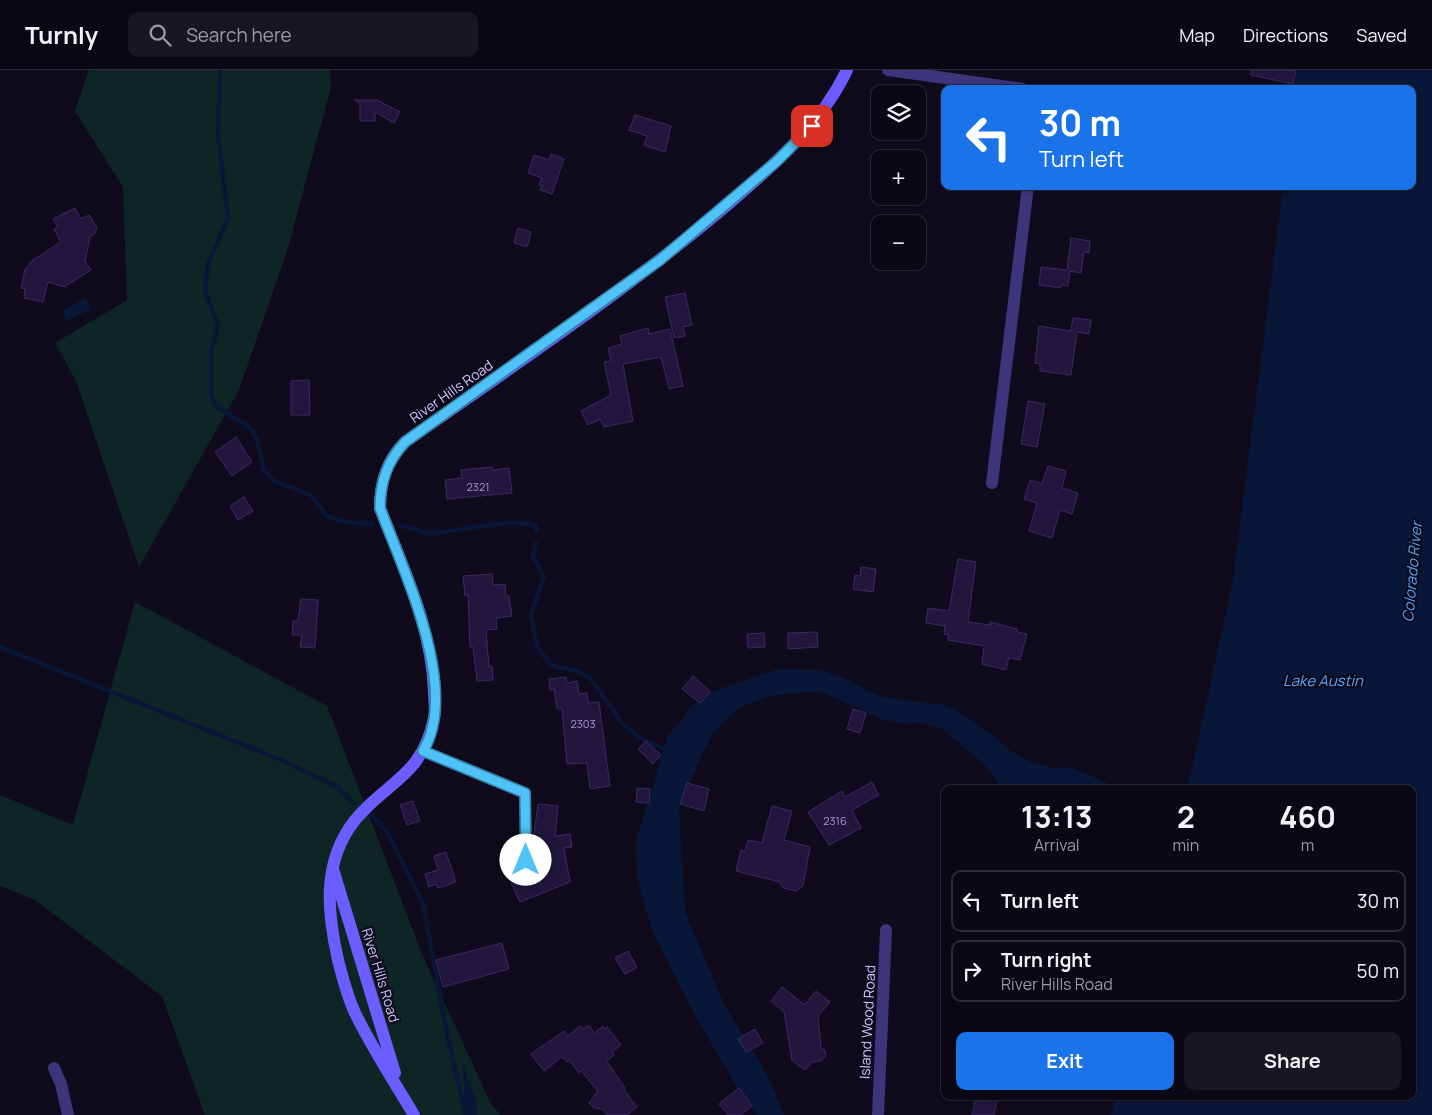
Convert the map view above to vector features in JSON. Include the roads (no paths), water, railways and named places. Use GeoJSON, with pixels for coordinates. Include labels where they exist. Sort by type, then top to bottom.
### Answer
{"type":"FeatureCollection","features":[{"type":"Feature","properties":{"kind":"street","name":"River Hills Road"},"geometry":{"type":"LineString","coordinates":[[414,1115],[356,1016],[342,975],[330,918],[328,892],[332,867],[340,843],[356,819],[414,766],[428,742],[435,716],[431,653],[423,623],[380,508],[380,490],[385,471],[395,453],[405,442],[660,260],[719,211],[802,136],[835,96],[847,70]]}},
{"type":"Feature","properties":{"kind":"street"},"geometry":{"type":"LineString","coordinates":[[888,70],[995,85]]}},
{"type":"Feature","properties":{"kind":"street"},"geometry":{"type":"LineString","coordinates":[[992,483],[1028,190]]}},
{"type":"Feature","properties":{"kind":"street"},"geometry":{"type":"LineString","coordinates":[[423,751],[525,793],[526,860]]}},
{"type":"Feature","properties":{"kind":"street","name":"River Hills Road"},"geometry":{"type":"LineString","coordinates":[[332,867],[400,1092]]}},
{"type":"Feature","properties":{"kind":"street","name":"Island Wood Road"},"geometry":{"type":"LineString","coordinates":[[878,1115],[886,930]]}},
{"type":"Feature","properties":{"kind":"street"},"geometry":{"type":"LineString","coordinates":[[54,1068],[61,1084],[68,1115]]}},
{"type":"Feature","properties":{"kind":"water","name":"Lake Austin"},"geometry":{"type":"Polygon","coordinates":[[[1296,70],[1432,70],[1432,1115],[1111,1115],[1114,1100],[1416,1100],[1416,785],[1182,785],[1189,782],[1233,580],[1282,190],[1416,190],[1416,85],[1294,85],[1296,70]]]}},
{"type":"Feature","properties":{"kind":"water"},"geometry":{"type":"Polygon","coordinates":[[[86,299],[91,307],[89,310],[67,321],[62,313],[63,310],[86,299]]]}},
{"type":"Feature","properties":{"kind":"water"},"geometry":{"type":"Polygon","coordinates":[[[778,669],[820,670],[844,678],[881,697],[945,705],[961,713],[1000,741],[1009,750],[1028,761],[1054,768],[1069,767],[1112,785],[1000,785],[983,763],[942,729],[918,722],[906,724],[881,719],[824,693],[806,692],[770,696],[739,708],[713,734],[699,761],[679,810],[685,912],[724,1004],[769,1078],[784,1115],[757,1115],[736,1086],[696,1017],[651,928],[638,880],[635,844],[668,736],[693,705],[716,690],[778,669]]]}},
{"type":"Feature","properties":{"kind":"water"},"geometry":{"type":"Polygon","coordinates":[[[462,1061],[477,1105],[477,1115],[466,1115],[462,1061]]]}},
{"type":"Feature","properties":{"kind":"waterway"},"geometry":{"type":"LineString","coordinates":[[220,70],[218,134],[228,218],[208,264],[205,291],[218,326],[211,353],[211,393],[216,406],[249,427],[256,436],[264,470],[274,481],[311,495],[327,516],[345,522],[373,524]]}},
{"type":"Feature","properties":{"kind":"waterway"},"geometry":{"type":"LineString","coordinates":[[401,526],[431,533],[497,524],[522,523],[535,525],[537,531]]}},
{"type":"Feature","properties":{"kind":"waterway"},"geometry":{"type":"LineString","coordinates":[[536,543],[533,555],[544,577],[531,614],[537,646],[549,663],[557,667],[578,671],[591,679],[622,723],[640,738],[669,751]]}},
{"type":"Feature","properties":{"kind":"waterway"},"geometry":{"type":"LineString","coordinates":[[0,647],[279,759],[338,787],[354,803]]}},
{"type":"Feature","properties":{"kind":"waterway"},"geometry":{"type":"LineString","coordinates":[[371,815],[387,831],[423,903],[448,1039],[466,1115]]}},
{"type":"Feature","properties":{"kind":"water label","name":"Colorado River"},"geometry":{"type":"Point","coordinates":[1412,572]}}]}
